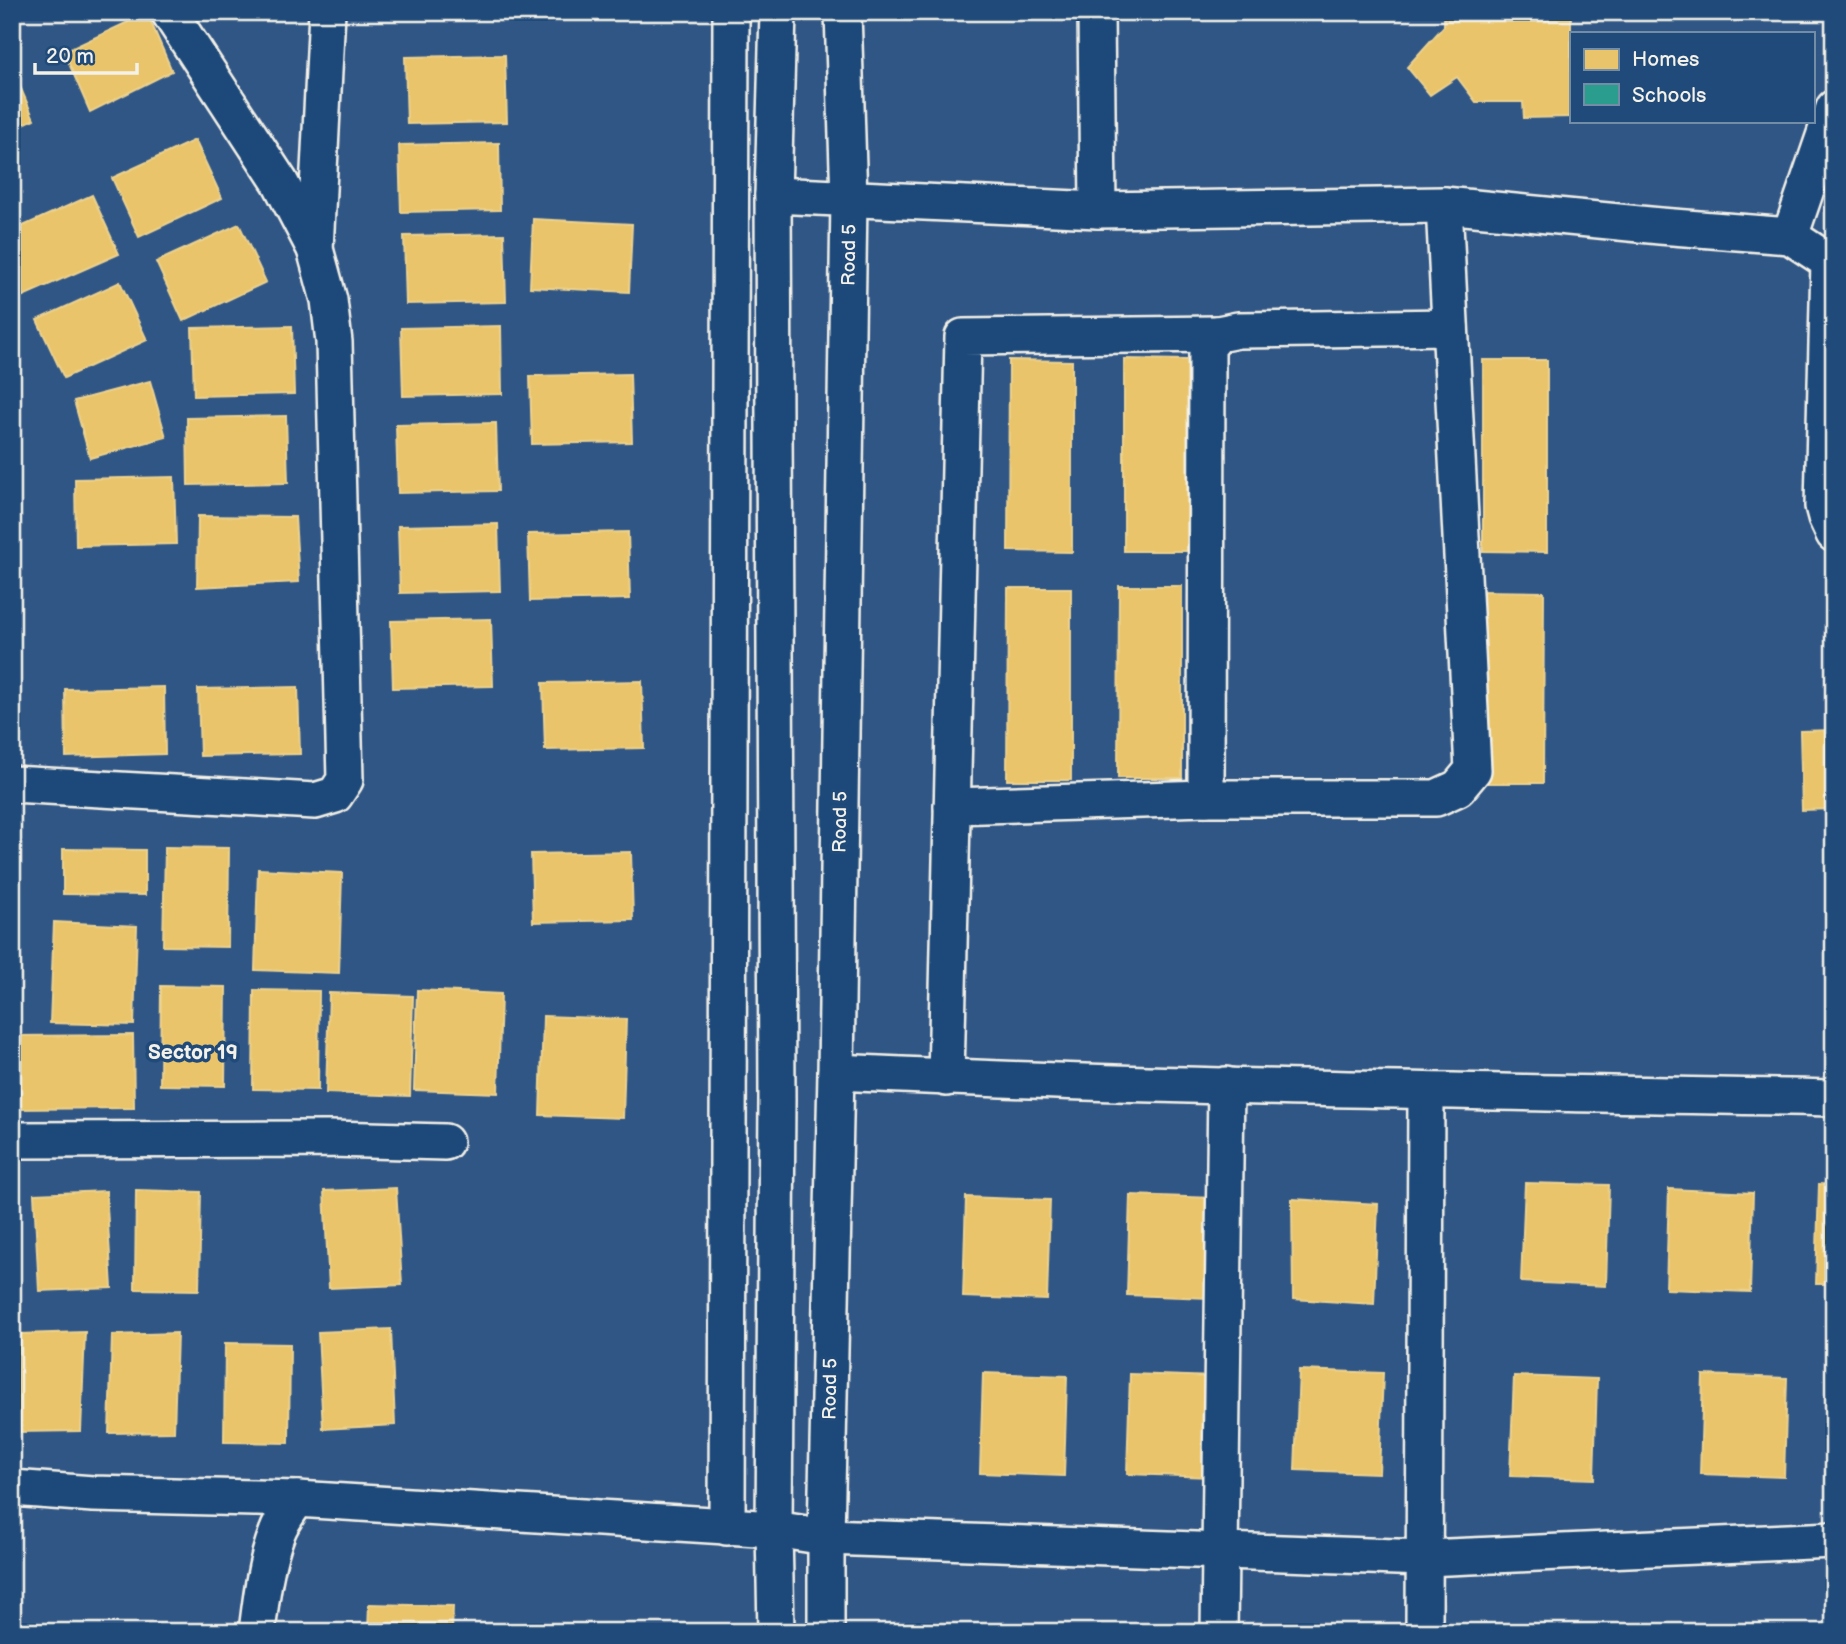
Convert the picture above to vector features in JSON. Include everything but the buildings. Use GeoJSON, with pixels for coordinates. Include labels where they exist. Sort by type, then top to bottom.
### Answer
{"type":"FeatureCollection","features":[{"type":"Feature","properties":{"kind":"street"},"geometry":{"type":"LineString","coordinates":[[12,784],[315,802],[335,795],[345,780],[334,342],[329,300],[315,249],[280,183],[169,12]]}},
{"type":"Feature","properties":{"kind":"street"},"geometry":{"type":"LineString","coordinates":[[315,249],[327,12]]}},
{"type":"Feature","properties":{"kind":"street"},"geometry":{"type":"LineString","coordinates":[[727,1527],[731,12]]}},
{"type":"Feature","properties":{"kind":"street"},"geometry":{"type":"LineString","coordinates":[[776,1632],[774,195],[778,12]]}},
{"type":"Feature","properties":{"kind":"street","name":"Road 5"},"geometry":{"type":"LineString","coordinates":[[826,1632],[849,199],[843,12]]}},
{"type":"Feature","properties":{"kind":"street"},"geometry":{"type":"LineString","coordinates":[[1096,12],[1098,210]]}},
{"type":"Feature","properties":{"kind":"street"},"geometry":{"type":"LineString","coordinates":[[1790,236],[1834,108]]}},
{"type":"Feature","properties":{"kind":"street"},"geometry":{"type":"LineString","coordinates":[[774,195],[1098,210],[1444,205],[1790,236],[1831,264],[1823,506],[1834,534]]}},
{"type":"Feature","properties":{"kind":"street"},"geometry":{"type":"LineString","coordinates":[[952,806],[1206,798],[1436,798],[1458,788],[1473,769],[1444,205]]}},
{"type":"Feature","properties":{"kind":"street"},"geometry":{"type":"LineString","coordinates":[[946,1077],[963,337],[1218,334],[1238,330],[1450,327]]}},
{"type":"Feature","properties":{"kind":"street"},"geometry":{"type":"LineString","coordinates":[[1206,798],[1207,347],[1218,334]]}},
{"type":"Feature","properties":{"kind":"street"},"geometry":{"type":"LineString","coordinates":[[836,1072],[1426,1091],[1834,1098]]}},
{"type":"Feature","properties":{"kind":"street"},"geometry":{"type":"LineString","coordinates":[[1219,1632],[1226,1085]]}},
{"type":"Feature","properties":{"kind":"street"},"geometry":{"type":"LineString","coordinates":[[1424,1632],[1426,1091]]}},
{"type":"Feature","properties":{"kind":"street"},"geometry":{"type":"LineString","coordinates":[[12,1140],[330,1139],[445,1142]]}},
{"type":"Feature","properties":{"kind":"street"},"geometry":{"type":"LineString","coordinates":[[12,1488],[93,1494],[297,1499],[774,1530],[826,1537],[1425,1558],[1834,1540]]}},
{"type":"Feature","properties":{"kind":"street"},"geometry":{"type":"LineString","coordinates":[[257,1632],[261,1597],[277,1530],[297,1499]]}},
{"type":"Feature","properties":{"kind":"district","name":"Sector 19"},"geometry":{"type":"Point","coordinates":[193,1052]}}]}
